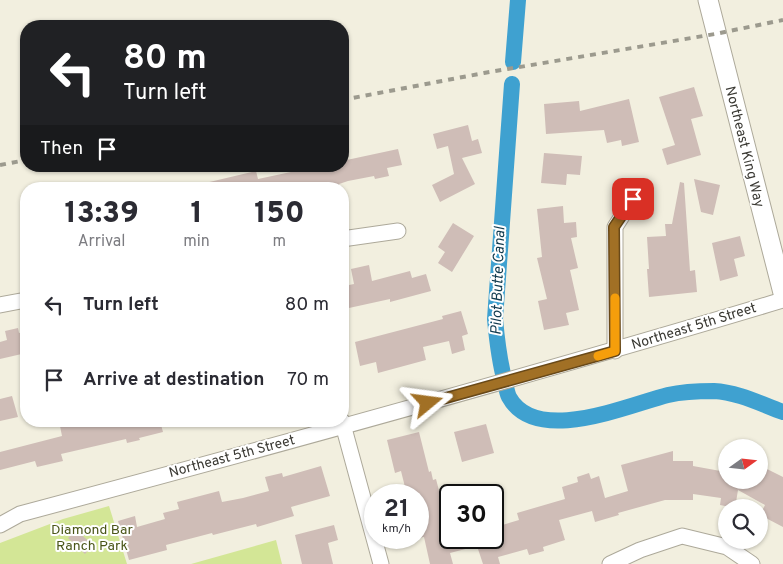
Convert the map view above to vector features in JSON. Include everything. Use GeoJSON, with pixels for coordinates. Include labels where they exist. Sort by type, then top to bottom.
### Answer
{"type":"FeatureCollection","features":[{"type":"Feature","properties":{"kind":"street","name":"Northeast King Way"},"geometry":{"type":"LineString","coordinates":[[708,0],[783,294]]}},
{"type":"Feature","properties":{"kind":"street"},"geometry":{"type":"LineString","coordinates":[[615,351],[614,227],[633,199]]}},
{"type":"Feature","properties":{"kind":"street"},"geometry":{"type":"LineString","coordinates":[[349,239],[398,231]]}},
{"type":"Feature","properties":{"kind":"street","name":"Northeast 5th Street"},"geometry":{"type":"LineString","coordinates":[[349,422],[615,351],[783,300]]}},
{"type":"Feature","properties":{"kind":"street"},"geometry":{"type":"LineString","coordinates":[[0,305],[20,301]]}},
{"type":"Feature","properties":{"kind":"street","name":"Northeast 5th Street"},"geometry":{"type":"LineString","coordinates":[[0,525],[20,514],[332,427]]}},
{"type":"Feature","properties":{"kind":"street"},"geometry":{"type":"LineString","coordinates":[[344,427],[381,564]]}},
{"type":"Feature","properties":{"kind":"street"},"geometry":{"type":"LineString","coordinates":[[610,564],[640,550],[682,536],[727,546],[752,564]]}},
{"type":"Feature","properties":{"kind":"green space","name":"Diamond Bar Ranch Park"},"geometry":{"type":"Polygon","coordinates":[[[109,506],[127,564],[0,564],[0,543],[63,519],[109,506]]]}},
{"type":"Feature","properties":{"kind":"green space"},"geometry":{"type":"Polygon","coordinates":[[[276,540],[282,564],[191,564],[276,540]]]}},
{"type":"Feature","properties":{"kind":"building"},"geometry":{"type":"Polygon","coordinates":[[[694,87],[703,116],[691,119],[701,155],[667,165],[662,149],[675,145],[659,97],[694,87]]]}},
{"type":"Feature","properties":{"kind":"building"},"geometry":{"type":"Polygon","coordinates":[[[629,99],[639,142],[622,146],[621,140],[607,143],[604,130],[546,134],[544,104],[579,101],[580,111],[629,99]]]}},
{"type":"Feature","properties":{"kind":"building"},"geometry":{"type":"Polygon","coordinates":[[[468,125],[472,141],[478,139],[482,153],[462,158],[475,184],[440,202],[432,185],[454,174],[448,146],[437,149],[433,134],[468,125]]]}},
{"type":"Feature","properties":{"kind":"building"},"geometry":{"type":"Polygon","coordinates":[[[398,149],[402,165],[387,168],[389,176],[375,179],[374,176],[345,182],[209,182],[252,172],[256,172],[258,179],[291,172],[349,172],[349,160],[398,149]]]}},
{"type":"Feature","properties":{"kind":"building"},"geometry":{"type":"Polygon","coordinates":[[[544,153],[582,156],[580,175],[567,174],[566,185],[541,183],[544,153]]]}},
{"type":"Feature","properties":{"kind":"building"},"geometry":{"type":"Polygon","coordinates":[[[694,179],[720,185],[713,215],[701,212],[694,179]]]}},
{"type":"Feature","properties":{"kind":"building"},"geometry":{"type":"Polygon","coordinates":[[[680,182],[684,183],[690,271],[695,270],[697,292],[649,297],[647,237],[666,236],[665,224],[672,224],[680,182]]]}},
{"type":"Feature","properties":{"kind":"building"},"geometry":{"type":"Polygon","coordinates":[[[563,206],[564,223],[576,222],[577,237],[571,238],[578,268],[570,270],[579,310],[566,313],[569,325],[544,330],[538,301],[547,299],[537,258],[542,257],[537,209],[563,206]]]}},
{"type":"Feature","properties":{"kind":"building"},"geometry":{"type":"Polygon","coordinates":[[[453,223],[474,236],[452,272],[438,263],[445,252],[438,247],[453,223]]]}},
{"type":"Feature","properties":{"kind":"building"},"geometry":{"type":"Polygon","coordinates":[[[740,236],[745,256],[734,259],[738,276],[720,281],[712,243],[740,236]]]}},
{"type":"Feature","properties":{"kind":"building"},"geometry":{"type":"Polygon","coordinates":[[[369,265],[372,281],[410,271],[412,278],[426,274],[431,291],[390,302],[390,299],[349,308],[349,285],[354,284],[351,269],[369,265]]]}},
{"type":"Feature","properties":{"kind":"building"},"geometry":{"type":"Polygon","coordinates":[[[461,311],[468,334],[462,336],[465,350],[452,354],[449,341],[423,347],[426,360],[378,373],[376,362],[360,366],[355,342],[443,319],[442,316],[461,311]]]}},
{"type":"Feature","properties":{"kind":"building"},"geometry":{"type":"Polygon","coordinates":[[[18,328],[20,333],[20,354],[0,359],[0,342],[7,340],[5,331],[18,328]]]}},
{"type":"Feature","properties":{"kind":"building"},"geometry":{"type":"Polygon","coordinates":[[[12,396],[18,417],[0,421],[0,399],[12,396]]]}},
{"type":"Feature","properties":{"kind":"building"},"geometry":{"type":"Polygon","coordinates":[[[486,424],[494,453],[462,462],[454,432],[486,424]]]}},
{"type":"Feature","properties":{"kind":"building"},"geometry":{"type":"Polygon","coordinates":[[[60,427],[162,427],[163,432],[127,443],[126,439],[61,454],[63,461],[37,467],[35,461],[0,470],[0,452],[62,436],[60,427]]]}},
{"type":"Feature","properties":{"kind":"building"},"geometry":{"type":"Polygon","coordinates":[[[419,432],[429,472],[431,471],[433,480],[436,479],[439,491],[439,549],[465,549],[450,553],[453,564],[430,564],[427,549],[429,549],[429,484],[404,484],[401,471],[395,473],[387,440],[419,432]]]}},
{"type":"Feature","properties":{"kind":"building"},"geometry":{"type":"Polygon","coordinates":[[[673,451],[673,461],[693,461],[693,466],[718,471],[718,489],[768,489],[768,470],[783,477],[783,527],[768,519],[768,499],[754,499],[738,490],[736,499],[721,499],[693,494],[693,500],[665,500],[618,513],[619,515],[595,522],[592,511],[559,520],[565,540],[543,547],[544,551],[529,555],[527,549],[498,557],[500,564],[483,564],[478,549],[504,549],[504,524],[519,520],[517,513],[565,499],[562,487],[578,482],[577,477],[589,473],[591,479],[599,476],[605,498],[628,491],[621,465],[673,451]]]}},
{"type":"Feature","properties":{"kind":"building"},"geometry":{"type":"Polygon","coordinates":[[[321,466],[330,496],[291,507],[294,516],[257,527],[256,524],[166,545],[167,550],[129,560],[118,521],[135,516],[137,527],[165,519],[163,513],[179,509],[177,502],[219,491],[222,502],[243,498],[269,491],[265,477],[282,473],[283,477],[321,466]]]}},
{"type":"Feature","properties":{"kind":"building"},"geometry":{"type":"Polygon","coordinates":[[[334,525],[338,540],[328,543],[333,564],[302,564],[295,535],[334,525]]]}},
{"type":"Feature","properties":{"kind":"building"},"geometry":{"type":"Polygon","coordinates":[[[76,530],[93,545],[85,554],[68,538],[76,530]]]}},
{"type":"Feature","properties":{"kind":"waterway","name":"Pilot Butte Canal"},"geometry":{"type":"LineString","coordinates":[[513,62],[518,0]]}},
{"type":"Feature","properties":{"kind":"waterway","name":"Pilot Butte Canal"},"geometry":{"type":"LineString","coordinates":[[512,84],[495,319],[497,343],[509,397],[522,411],[540,419],[561,421],[607,413],[668,395],[704,391],[731,394],[783,412]]}},
{"type":"Feature","properties":{"kind":"railway"},"geometry":{"type":"LineString","coordinates":[[349,99],[484,73],[715,34],[783,20]]}},
{"type":"Feature","properties":{"kind":"railway"},"geometry":{"type":"LineString","coordinates":[[0,165],[20,161]]}},
{"type":"Feature","properties":{"kind":"slow traffic"},"geometry":{"type":"LineString","coordinates":[[598,356],[615,351],[615,298]]}},
{"type":"Feature","properties":{"kind":"route"},"geometry":{"type":"LineString","coordinates":[[428,403],[615,351],[614,227],[633,199]]}}]}
